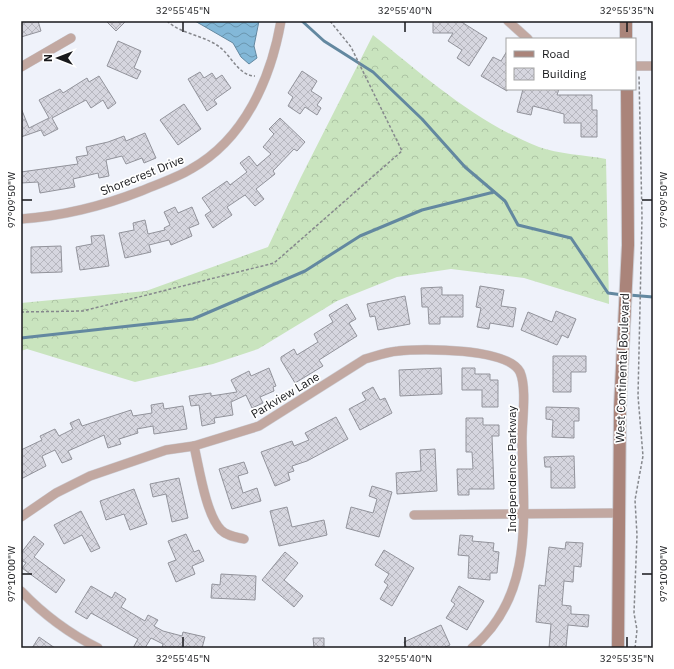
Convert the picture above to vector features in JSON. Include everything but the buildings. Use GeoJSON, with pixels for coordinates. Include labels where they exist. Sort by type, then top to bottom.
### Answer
{"type":"FeatureCollection","features":[{"type":"Feature","properties":{"kind":"main road"},"geometry":{"type":"LineString","coordinates":[[626,21],[626,38]]}},
{"type":"Feature","properties":{"kind":"main road","name":"West Continental Boulevard"},"geometry":{"type":"LineString","coordinates":[[618,648],[620,407],[627,256],[627,90]]}},
{"type":"Feature","properties":{"kind":"street","name":"Shorecrest Drive"},"geometry":{"type":"LineString","coordinates":[[21,219],[86,209],[118,200],[171,179],[210,156],[238,128],[251,108],[273,60],[281,21]]}},
{"type":"Feature","properties":{"kind":"street"},"geometry":{"type":"LineString","coordinates":[[508,21],[527,38]]}},
{"type":"Feature","properties":{"kind":"street"},"geometry":{"type":"LineString","coordinates":[[21,67],[71,38]]}},
{"type":"Feature","properties":{"kind":"street"},"geometry":{"type":"LineString","coordinates":[[637,66],[653,66]]}},
{"type":"Feature","properties":{"kind":"street","name":"Parkview Lane"},"geometry":{"type":"LineString","coordinates":[[21,517],[56,493],[90,476],[166,450],[194,446],[259,426],[366,360],[382,354],[420,349],[468,352],[494,357],[514,366],[520,372]]}},
{"type":"Feature","properties":{"kind":"street","name":"Independence Parkway"},"geometry":{"type":"LineString","coordinates":[[472,648],[496,624],[508,604],[516,582],[525,514],[522,438],[523,389],[520,372]]}},
{"type":"Feature","properties":{"kind":"street"},"geometry":{"type":"LineString","coordinates":[[194,446],[210,510],[216,523],[227,534],[244,539]]}},
{"type":"Feature","properties":{"kind":"street"},"geometry":{"type":"LineString","coordinates":[[414,515],[619,513]]}},
{"type":"Feature","properties":{"kind":"street"},"geometry":{"type":"LineString","coordinates":[[21,591],[30,601],[69,632],[97,648]]}},
{"type":"Feature","properties":{"kind":"path"},"geometry":{"type":"LineString","coordinates":[[167,21],[173,27],[209,41],[222,49],[241,71],[250,76],[267,75]]}},
{"type":"Feature","properties":{"kind":"path"},"geometry":{"type":"LineString","coordinates":[[21,312],[83,310],[274,263],[402,151],[351,47],[330,21]]}},
{"type":"Feature","properties":{"kind":"path"},"geometry":{"type":"LineString","coordinates":[[635,648],[637,630],[634,613],[637,535],[635,500],[643,456],[638,396],[642,171],[637,66]]}},
{"type":"Feature","properties":{"kind":"green space"},"geometry":{"type":"Polygon","coordinates":[[[373,35],[432,82],[473,112],[516,137],[546,149],[606,159],[609,304],[524,278],[451,269],[397,277],[337,301],[258,349],[213,364],[135,382],[27,349],[21,351],[21,303],[146,291],[268,247],[301,177],[373,35]]]}},
{"type":"Feature","properties":{"kind":"water"},"geometry":{"type":"Polygon","coordinates":[[[195,21],[259,21],[254,46],[257,58],[249,64],[241,57],[233,43],[195,21]]]}},
{"type":"Feature","properties":{"kind":"waterway"},"geometry":{"type":"LineString","coordinates":[[302,21],[324,41],[373,72],[422,119],[465,167],[505,201],[518,225],[571,238],[608,293],[623,295]]}},
{"type":"Feature","properties":{"kind":"waterway"},"geometry":{"type":"LineString","coordinates":[[21,338],[193,319],[305,271],[360,236],[422,210],[494,192]]}},
{"type":"Feature","properties":{"kind":"waterway"},"geometry":{"type":"LineString","coordinates":[[629,295],[653,297]]}}]}
